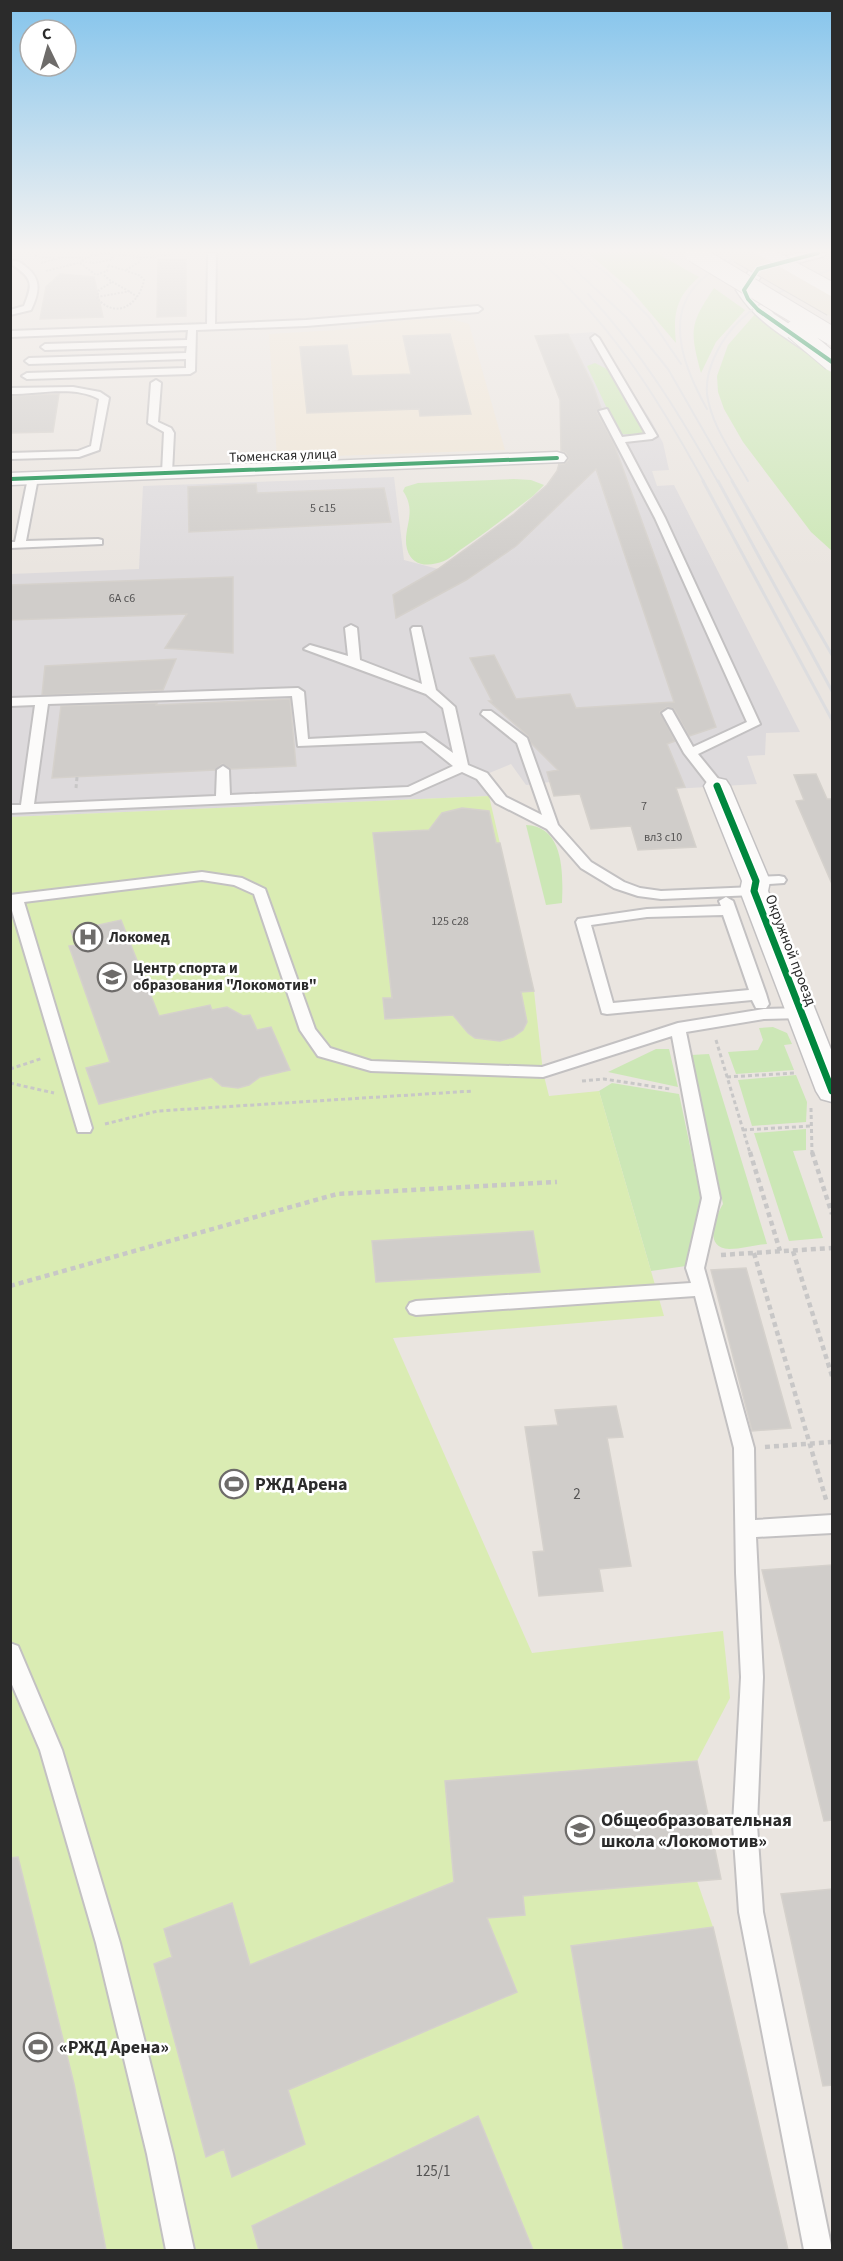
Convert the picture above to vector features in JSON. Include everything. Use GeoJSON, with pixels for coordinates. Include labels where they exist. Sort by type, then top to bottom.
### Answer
{"type":"FeatureCollection","features":[{"type":"Feature","properties":{"kind":"street","name":"Тюменская улица"},"geometry":{"type":"LineString","coordinates":[[10,479],[557,458]]}},
{"type":"Feature","properties":{"kind":"street","name":"Окружной проезд"},"geometry":{"type":"LineString","coordinates":[[717,786],[763,884],[801,1013],[832,1091]]}},
{"type":"Feature","properties":{"kind":"lane"},"geometry":{"type":"LineString","coordinates":[[29,361],[110,359]]}},
{"type":"Feature","properties":{"kind":"lane"},"geometry":{"type":"LineString","coordinates":[[27,376],[190,371],[191,359]]}},
{"type":"Feature","properties":{"kind":"lane"},"geometry":{"type":"LineString","coordinates":[[608,359],[652,436],[619,440]]}},
{"type":"Feature","properties":{"kind":"lane"},"geometry":{"type":"LineString","coordinates":[[156,383],[153,423],[168,430],[169,433],[167,473]]}},
{"type":"Feature","properties":{"kind":"lane"},"geometry":{"type":"LineString","coordinates":[[10,391],[78,391],[100,394],[104,398],[96,448],[79,454],[10,456]]}},
{"type":"Feature","properties":{"kind":"lane"},"geometry":{"type":"LineString","coordinates":[[604,411],[660,518],[754,724],[690,753]]}},
{"type":"Feature","properties":{"kind":"lane"},"geometry":{"type":"LineString","coordinates":[[33,478],[15,544],[99,542]]}},
{"type":"Feature","properties":{"kind":"lane"},"geometry":{"type":"LineString","coordinates":[[351,628],[354,662]]}},
{"type":"Feature","properties":{"kind":"lane"},"geometry":{"type":"LineString","coordinates":[[417,629],[430,691]]}},
{"type":"Feature","properties":{"kind":"lane"},"geometry":{"type":"LineString","coordinates":[[310,649],[354,662],[430,691],[449,707],[462,767]]}},
{"type":"Feature","properties":{"kind":"lane"},"geometry":{"type":"LineString","coordinates":[[10,702],[298,692],[302,743],[425,737],[462,767],[482,776],[501,800],[552,826],[586,865],[619,885],[638,892],[661,895],[723,892],[763,884]]}},
{"type":"Feature","properties":{"kind":"lane"},"geometry":{"type":"LineString","coordinates":[[27,808],[42,701]]}},
{"type":"Feature","properties":{"kind":"lane"},"geometry":{"type":"LineString","coordinates":[[668,713],[676,734],[717,786]]}},
{"type":"Feature","properties":{"kind":"lane"},"geometry":{"type":"LineString","coordinates":[[487,714],[523,741],[552,826]]}},
{"type":"Feature","properties":{"kind":"lane"},"geometry":{"type":"LineString","coordinates":[[10,808],[410,791],[462,767]]}},
{"type":"Feature","properties":{"kind":"lane"},"geometry":{"type":"LineString","coordinates":[[223,770],[224,799]]}},
{"type":"Feature","properties":{"kind":"lane"},"geometry":{"type":"LineString","coordinates":[[84,1128],[13,899],[202,876],[237,881],[260,892],[308,1030],[324,1052],[371,1066],[543,1072],[678,1028],[764,1014],[801,1013]]}},
{"type":"Feature","properties":{"kind":"lane"},"geometry":{"type":"LineString","coordinates":[[723,892],[764,1014]]}},
{"type":"Feature","properties":{"kind":"lane"},"geometry":{"type":"LineString","coordinates":[[729,910],[647,913],[583,922],[607,1009],[758,994]]}},
{"type":"Feature","properties":{"kind":"lane"},"geometry":{"type":"LineString","coordinates":[[678,1028],[711,1198],[695,1268],[744,1449],[752,1677],[745,1825],[752,1912],[818,2250]]}},
{"type":"Feature","properties":{"kind":"lane"},"geometry":{"type":"LineString","coordinates":[[416,1308],[702,1289]]}},
{"type":"Feature","properties":{"kind":"lane"},"geometry":{"type":"LineString","coordinates":[[746,1529],[831,1518]]}},
{"type":"Feature","properties":{"kind":"lane"},"geometry":{"type":"LineString","coordinates":[[10,1653],[51,1750],[108,1943],[160,2154],[180,2250]]}},
{"type":"Feature","properties":{"kind":"path"},"geometry":{"type":"LineString","coordinates":[[710,1023],[780,1251]]}},
{"type":"Feature","properties":{"kind":"path"},"geometry":{"type":"LineString","coordinates":[[10,1069],[61,1052]]}},
{"type":"Feature","properties":{"kind":"path"},"geometry":{"type":"LineString","coordinates":[[727,1077],[799,1073]]}},
{"type":"Feature","properties":{"kind":"path"},"geometry":{"type":"LineString","coordinates":[[581,1082],[604,1079],[690,1093]]}},
{"type":"Feature","properties":{"kind":"path"},"geometry":{"type":"LineString","coordinates":[[10,1083],[75,1098]]}},
{"type":"Feature","properties":{"kind":"path"},"geometry":{"type":"LineString","coordinates":[[84,1128],[158,1111],[477,1090]]}},
{"type":"Feature","properties":{"kind":"path"},"geometry":{"type":"LineString","coordinates":[[743,1130],[811,1126]]}},
{"type":"Feature","properties":{"kind":"path"},"geometry":{"type":"LineString","coordinates":[[812,1153],[832,1214]]}},
{"type":"Feature","properties":{"kind":"path"},"geometry":{"type":"LineString","coordinates":[[10,1286],[337,1194],[557,1182]]}},
{"type":"Feature","properties":{"kind":"path"},"geometry":{"type":"LineString","coordinates":[[697,1257],[832,1248]]}},
{"type":"Feature","properties":{"kind":"path"},"geometry":{"type":"LineString","coordinates":[[793,1251],[832,1376]]}},
{"type":"Feature","properties":{"kind":"path"},"geometry":{"type":"LineString","coordinates":[[754,1253],[831,1518]]}},
{"type":"Feature","properties":{"kind":"path"},"geometry":{"type":"LineString","coordinates":[[744,1449],[832,1442]]}},
{"type":"Feature","properties":{"kind":"shaded area"},"geometry":{"type":"Polygon","coordinates":[[[271,359],[479,359],[505,450],[277,458],[271,359]]]}},
{"type":"Feature","properties":{"kind":"shaded area"},"geometry":{"type":"Polygon","coordinates":[[[580,359],[611,359],[663,443],[669,470],[652,471],[657,486],[674,485],[800,732],[766,733],[765,755],[747,756],[757,784],[554,796],[550,782],[526,785],[511,764],[482,776],[489,796],[11,817],[10,574],[139,569],[143,486],[394,477],[404,560],[438,569],[408,587],[433,598],[466,580],[524,538],[577,488],[593,457],[658,655],[689,654],[593,385],[580,359]]]}},
{"type":"Feature","properties":{"kind":"green space"},"geometry":{"type":"Polygon","coordinates":[[[698,359],[708,359],[701,373],[698,359]]]}},
{"type":"Feature","properties":{"kind":"green space"},"geometry":{"type":"Polygon","coordinates":[[[723,359],[814,359],[832,373],[832,551],[811,532],[743,442],[724,409],[718,392],[717,376],[723,359]]]}},
{"type":"Feature","properties":{"kind":"green space"},"geometry":{"type":"Polygon","coordinates":[[[595,363],[609,370],[629,409],[642,426],[644,435],[619,434],[587,366],[595,363]]]}},
{"type":"Feature","properties":{"kind":"green space"},"geometry":{"type":"Polygon","coordinates":[[[531,480],[544,485],[533,496],[447,560],[427,565],[417,562],[409,555],[406,534],[410,513],[403,491],[405,487],[418,483],[531,480]]]}},
{"type":"Feature","properties":{"kind":"green space","name":"РЖД Арена"},"geometry":{"type":"Polygon","coordinates":[[[489,796],[534,991],[543,1072],[549,1096],[599,1091],[664,1316],[393,1338],[532,1653],[723,1631],[730,1698],[697,1761],[721,1879],[697,1881],[713,1927],[788,2250],[11,2250],[10,817],[489,796]]]}},
{"type":"Feature","properties":{"kind":"green space"},"geometry":{"type":"Polygon","coordinates":[[[526,825],[539,828],[555,843],[561,867],[562,903],[546,905],[526,825]]]}},
{"type":"Feature","properties":{"kind":"green space"},"geometry":{"type":"Polygon","coordinates":[[[773,1027],[787,1033],[792,1044],[784,1045],[794,1070],[736,1074],[728,1052],[758,1050],[763,1040],[759,1028],[773,1027]]]}},
{"type":"Feature","properties":{"kind":"green space"},"geometry":{"type":"Polygon","coordinates":[[[656,1049],[669,1049],[678,1087],[608,1072],[656,1049]]]}},
{"type":"Feature","properties":{"kind":"green space"},"geometry":{"type":"Polygon","coordinates":[[[709,1054],[767,1244],[729,1249],[721,1247],[714,1238],[713,1231],[723,1204],[691,1055],[709,1054]]]}},
{"type":"Feature","properties":{"kind":"green space"},"geometry":{"type":"Polygon","coordinates":[[[796,1075],[807,1102],[806,1122],[752,1126],[738,1080],[796,1075]]]}},
{"type":"Feature","properties":{"kind":"green space"},"geometry":{"type":"Polygon","coordinates":[[[612,1083],[679,1094],[701,1198],[686,1266],[651,1271],[599,1091],[612,1083]]]}},
{"type":"Feature","properties":{"kind":"green space"},"geometry":{"type":"Polygon","coordinates":[[[806,1129],[806,1150],[793,1151],[823,1238],[789,1241],[754,1133],[806,1129]]]}},
{"type":"Feature","properties":{"kind":"building"},"geometry":{"type":"Polygon","coordinates":[[[301,359],[349,359],[352,376],[411,374],[408,359],[456,359],[471,414],[420,416],[419,409],[307,413],[301,359]]]}},
{"type":"Feature","properties":{"kind":"building"},"geometry":{"type":"Polygon","coordinates":[[[544,359],[580,359],[593,385],[601,408],[597,412],[614,444],[716,727],[689,736],[674,709],[667,707],[660,712],[675,741],[667,744],[685,787],[676,788],[696,847],[638,850],[631,826],[591,829],[580,794],[554,796],[547,772],[558,770],[531,743],[528,736],[489,701],[492,701],[470,658],[494,655],[516,699],[570,694],[576,708],[674,702],[596,469],[516,546],[466,580],[396,618],[393,595],[438,569],[514,514],[547,485],[559,464],[564,464],[569,459],[566,453],[561,451],[560,400],[544,359]]]}},
{"type":"Feature","properties":{"kind":"building"},"geometry":{"type":"Polygon","coordinates":[[[59,394],[53,432],[10,433],[10,396],[59,394]]]}},
{"type":"Feature","properties":{"kind":"building"},"geometry":{"type":"Polygon","coordinates":[[[256,484],[257,493],[384,488],[391,522],[189,532],[188,487],[256,484]]]}},
{"type":"Feature","properties":{"kind":"building"},"geometry":{"type":"Polygon","coordinates":[[[233,577],[233,653],[165,648],[187,614],[10,620],[10,585],[233,577]]]}},
{"type":"Feature","properties":{"kind":"building"},"geometry":{"type":"Polygon","coordinates":[[[176,659],[163,690],[42,695],[45,666],[176,659]]]}},
{"type":"Feature","properties":{"kind":"building"},"geometry":{"type":"Polygon","coordinates":[[[290,699],[296,766],[231,769],[222,764],[215,770],[52,778],[61,706],[157,703],[156,705],[290,699]]]}},
{"type":"Feature","properties":{"kind":"building"},"geometry":{"type":"Polygon","coordinates":[[[816,774],[827,799],[832,799],[832,884],[796,801],[804,800],[794,775],[816,774]]]}},
{"type":"Feature","properties":{"kind":"building"},"geometry":{"type":"Polygon","coordinates":[[[462,808],[489,811],[496,843],[500,843],[534,991],[521,992],[527,1022],[523,1030],[513,1037],[500,1041],[475,1038],[453,1015],[385,1019],[383,998],[392,998],[373,833],[429,830],[442,813],[462,808]]]}},
{"type":"Feature","properties":{"kind":"building"},"geometry":{"type":"Polygon","coordinates":[[[121,920],[159,1016],[210,1005],[212,1010],[227,1007],[243,1016],[250,1015],[257,1030],[271,1027],[290,1070],[260,1077],[249,1085],[238,1088],[222,1086],[211,1077],[99,1104],[86,1068],[110,1062],[69,946],[76,945],[71,931],[121,920]]]}},
{"type":"Feature","properties":{"kind":"building"},"geometry":{"type":"Polygon","coordinates":[[[533,1231],[540,1272],[376,1282],[372,1241],[533,1231]]]}},
{"type":"Feature","properties":{"kind":"building"},"geometry":{"type":"Polygon","coordinates":[[[746,1268],[791,1428],[752,1431],[711,1270],[746,1268]]]}},
{"type":"Feature","properties":{"kind":"building"},"geometry":{"type":"Polygon","coordinates":[[[616,1406],[623,1437],[607,1438],[631,1566],[599,1569],[603,1591],[539,1596],[533,1552],[544,1551],[525,1427],[558,1425],[555,1410],[616,1406]]]}},
{"type":"Feature","properties":{"kind":"building"},"geometry":{"type":"Polygon","coordinates":[[[832,1565],[832,1820],[824,1821],[762,1570],[832,1565]]]}},
{"type":"Feature","properties":{"kind":"building"},"geometry":{"type":"Polygon","coordinates":[[[697,1761],[721,1879],[523,1896],[525,1915],[487,1918],[517,1992],[288,2090],[305,2144],[232,2177],[224,2149],[206,2157],[154,1964],[172,1957],[164,1929],[232,1903],[250,1965],[454,1882],[445,1781],[697,1761]]]}},
{"type":"Feature","properties":{"kind":"building","name":"«РЖД Арена»"},"geometry":{"type":"Polygon","coordinates":[[[18,1857],[74,2084],[106,2250],[10,2250],[10,1858],[18,1857]]]}},
{"type":"Feature","properties":{"kind":"building"},"geometry":{"type":"Polygon","coordinates":[[[832,1889],[832,2085],[823,2086],[781,1894],[832,1889]]]}},
{"type":"Feature","properties":{"kind":"building"},"geometry":{"type":"Polygon","coordinates":[[[713,1927],[788,2250],[624,2250],[571,1946],[713,1927]]]}},
{"type":"Feature","properties":{"kind":"building"},"geometry":{"type":"Polygon","coordinates":[[[478,2116],[533,2250],[259,2250],[252,2226],[478,2116]]]}},
{"type":"Feature","properties":{"kind":"railway"},"geometry":{"type":"LineString","coordinates":[[628,359],[668,419],[704,482]]}},
{"type":"Feature","properties":{"kind":"railway"},"geometry":{"type":"LineString","coordinates":[[640,359],[659,384],[718,482]]}},
{"type":"Feature","properties":{"kind":"railway"},"geometry":{"type":"LineString","coordinates":[[660,359],[668,369],[733,482]]}},
{"type":"Feature","properties":{"kind":"railway"},"geometry":{"type":"LineString","coordinates":[[677,359],[681,364]]}},
{"type":"Feature","properties":{"kind":"railway"},"geometry":{"type":"LineString","coordinates":[[685,359],[707,409]]}},
{"type":"Feature","properties":{"kind":"railway"},"geometry":{"type":"LineString","coordinates":[[714,359],[707,384],[709,406],[723,439],[748,481]]}},
{"type":"Feature","properties":{"kind":"railway"},"geometry":{"type":"LineString","coordinates":[[703,481],[832,720]]}},
{"type":"Feature","properties":{"kind":"railway"},"geometry":{"type":"LineString","coordinates":[[718,481],[832,691]]}},
{"type":"Feature","properties":{"kind":"railway"},"geometry":{"type":"LineString","coordinates":[[732,481],[832,655]]}},
{"type":"Feature","properties":{"kind":"cycle path"},"geometry":{"type":"LineString","coordinates":[[827,359],[832,362]]}},
{"type":"Feature","properties":{"kind":"cycle path"},"geometry":{"type":"LineString","coordinates":[[10,479],[557,458]]}},
{"type":"Feature","properties":{"kind":"cycle path"},"geometry":{"type":"LineString","coordinates":[[717,786],[756,881],[754,891],[832,1091]]}},
{"type":"Feature","properties":{"kind":"place","name":"Локомед"},"geometry":{"type":"Point","coordinates":[88,937]}},
{"type":"Feature","properties":{"kind":"place","name":"Центр спорта и образования \"Локомотив\""},"geometry":{"type":"Point","coordinates":[112,977]}},
{"type":"Feature","properties":{"kind":"place","name":"РЖД Арена"},"geometry":{"type":"Point","coordinates":[234,1484]}},
{"type":"Feature","properties":{"kind":"place","name":"Общеобразовательная школа «Локомотив»"},"geometry":{"type":"Point","coordinates":[580,1830]}},
{"type":"Feature","properties":{"kind":"place","name":"«РЖД Арена»"},"geometry":{"type":"Point","coordinates":[38,2047]}}]}
